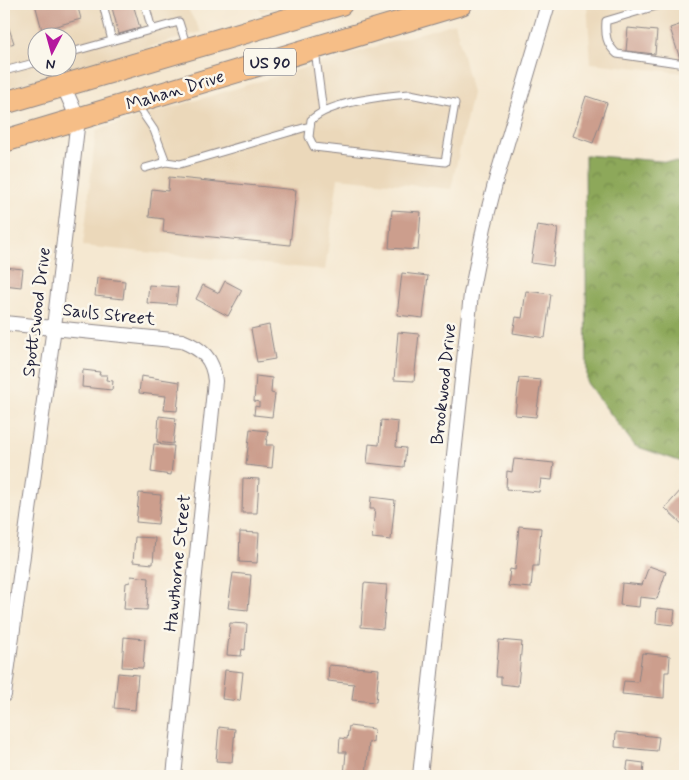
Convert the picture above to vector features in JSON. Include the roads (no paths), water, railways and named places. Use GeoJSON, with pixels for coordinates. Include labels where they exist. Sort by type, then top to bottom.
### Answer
{"type":"FeatureCollection","features":[{"type":"Feature","properties":{"kind":"main road","name":"Mahan Drive"},"geometry":{"type":"LineString","coordinates":[[78,72],[187,49],[340,4]]}},
{"type":"Feature","properties":{"kind":"main road","name":"Mahan Drive"},"geometry":{"type":"LineString","coordinates":[[4,141],[460,4]]}},
{"type":"Feature","properties":{"kind":"main road"},"geometry":{"type":"LineString","coordinates":[[310,13],[314,49]]}},
{"type":"Feature","properties":{"kind":"main road","name":"Mahan Drive"},"geometry":{"type":"LineString","coordinates":[[4,103],[57,78]]}},
{"type":"Feature","properties":{"kind":"street","name":"Brookwood Drive"},"geometry":{"type":"LineString","coordinates":[[420,776],[472,294],[484,227],[496,180],[548,4]]}},
{"type":"Feature","properties":{"kind":"street"},"geometry":{"type":"LineString","coordinates":[[62,78],[78,119]]}},
{"type":"Feature","properties":{"kind":"street","name":"Spottswood Drive"},"geometry":{"type":"LineString","coordinates":[[4,695],[54,327],[78,119]]}},
{"type":"Feature","properties":{"kind":"street","name":"Sauls Street"},"geometry":{"type":"LineString","coordinates":[[4,323],[182,341],[197,347],[206,355]]}},
{"type":"Feature","properties":{"kind":"street","name":"Hawthorne Street"},"geometry":{"type":"LineString","coordinates":[[174,776],[215,381],[215,372],[206,355]]}},
{"type":"Feature","properties":{"kind":"lane"},"geometry":{"type":"LineString","coordinates":[[103,4],[112,41]]}},
{"type":"Feature","properties":{"kind":"lane"},"geometry":{"type":"LineString","coordinates":[[145,4],[152,30]]}},
{"type":"Feature","properties":{"kind":"lane"},"geometry":{"type":"LineString","coordinates":[[663,4],[606,21],[605,36],[610,48],[617,54],[685,64]]}},
{"type":"Feature","properties":{"kind":"lane"},"geometry":{"type":"LineString","coordinates":[[78,50],[179,22],[187,49]]}},
{"type":"Feature","properties":{"kind":"lane"},"geometry":{"type":"LineString","coordinates":[[314,49],[323,112]]}},
{"type":"Feature","properties":{"kind":"lane"},"geometry":{"type":"LineString","coordinates":[[4,72],[28,65]]}},
{"type":"Feature","properties":{"kind":"lane"},"geometry":{"type":"LineString","coordinates":[[410,94],[455,103],[445,162],[314,147],[309,136],[310,126],[311,120],[316,115],[330,109],[381,96],[410,94]]}},
{"type":"Feature","properties":{"kind":"lane"},"geometry":{"type":"LineString","coordinates":[[136,102],[154,130],[166,162]]}},
{"type":"Feature","properties":{"kind":"lane"},"geometry":{"type":"LineString","coordinates":[[145,168],[166,162],[180,164],[310,126]]}}]}
